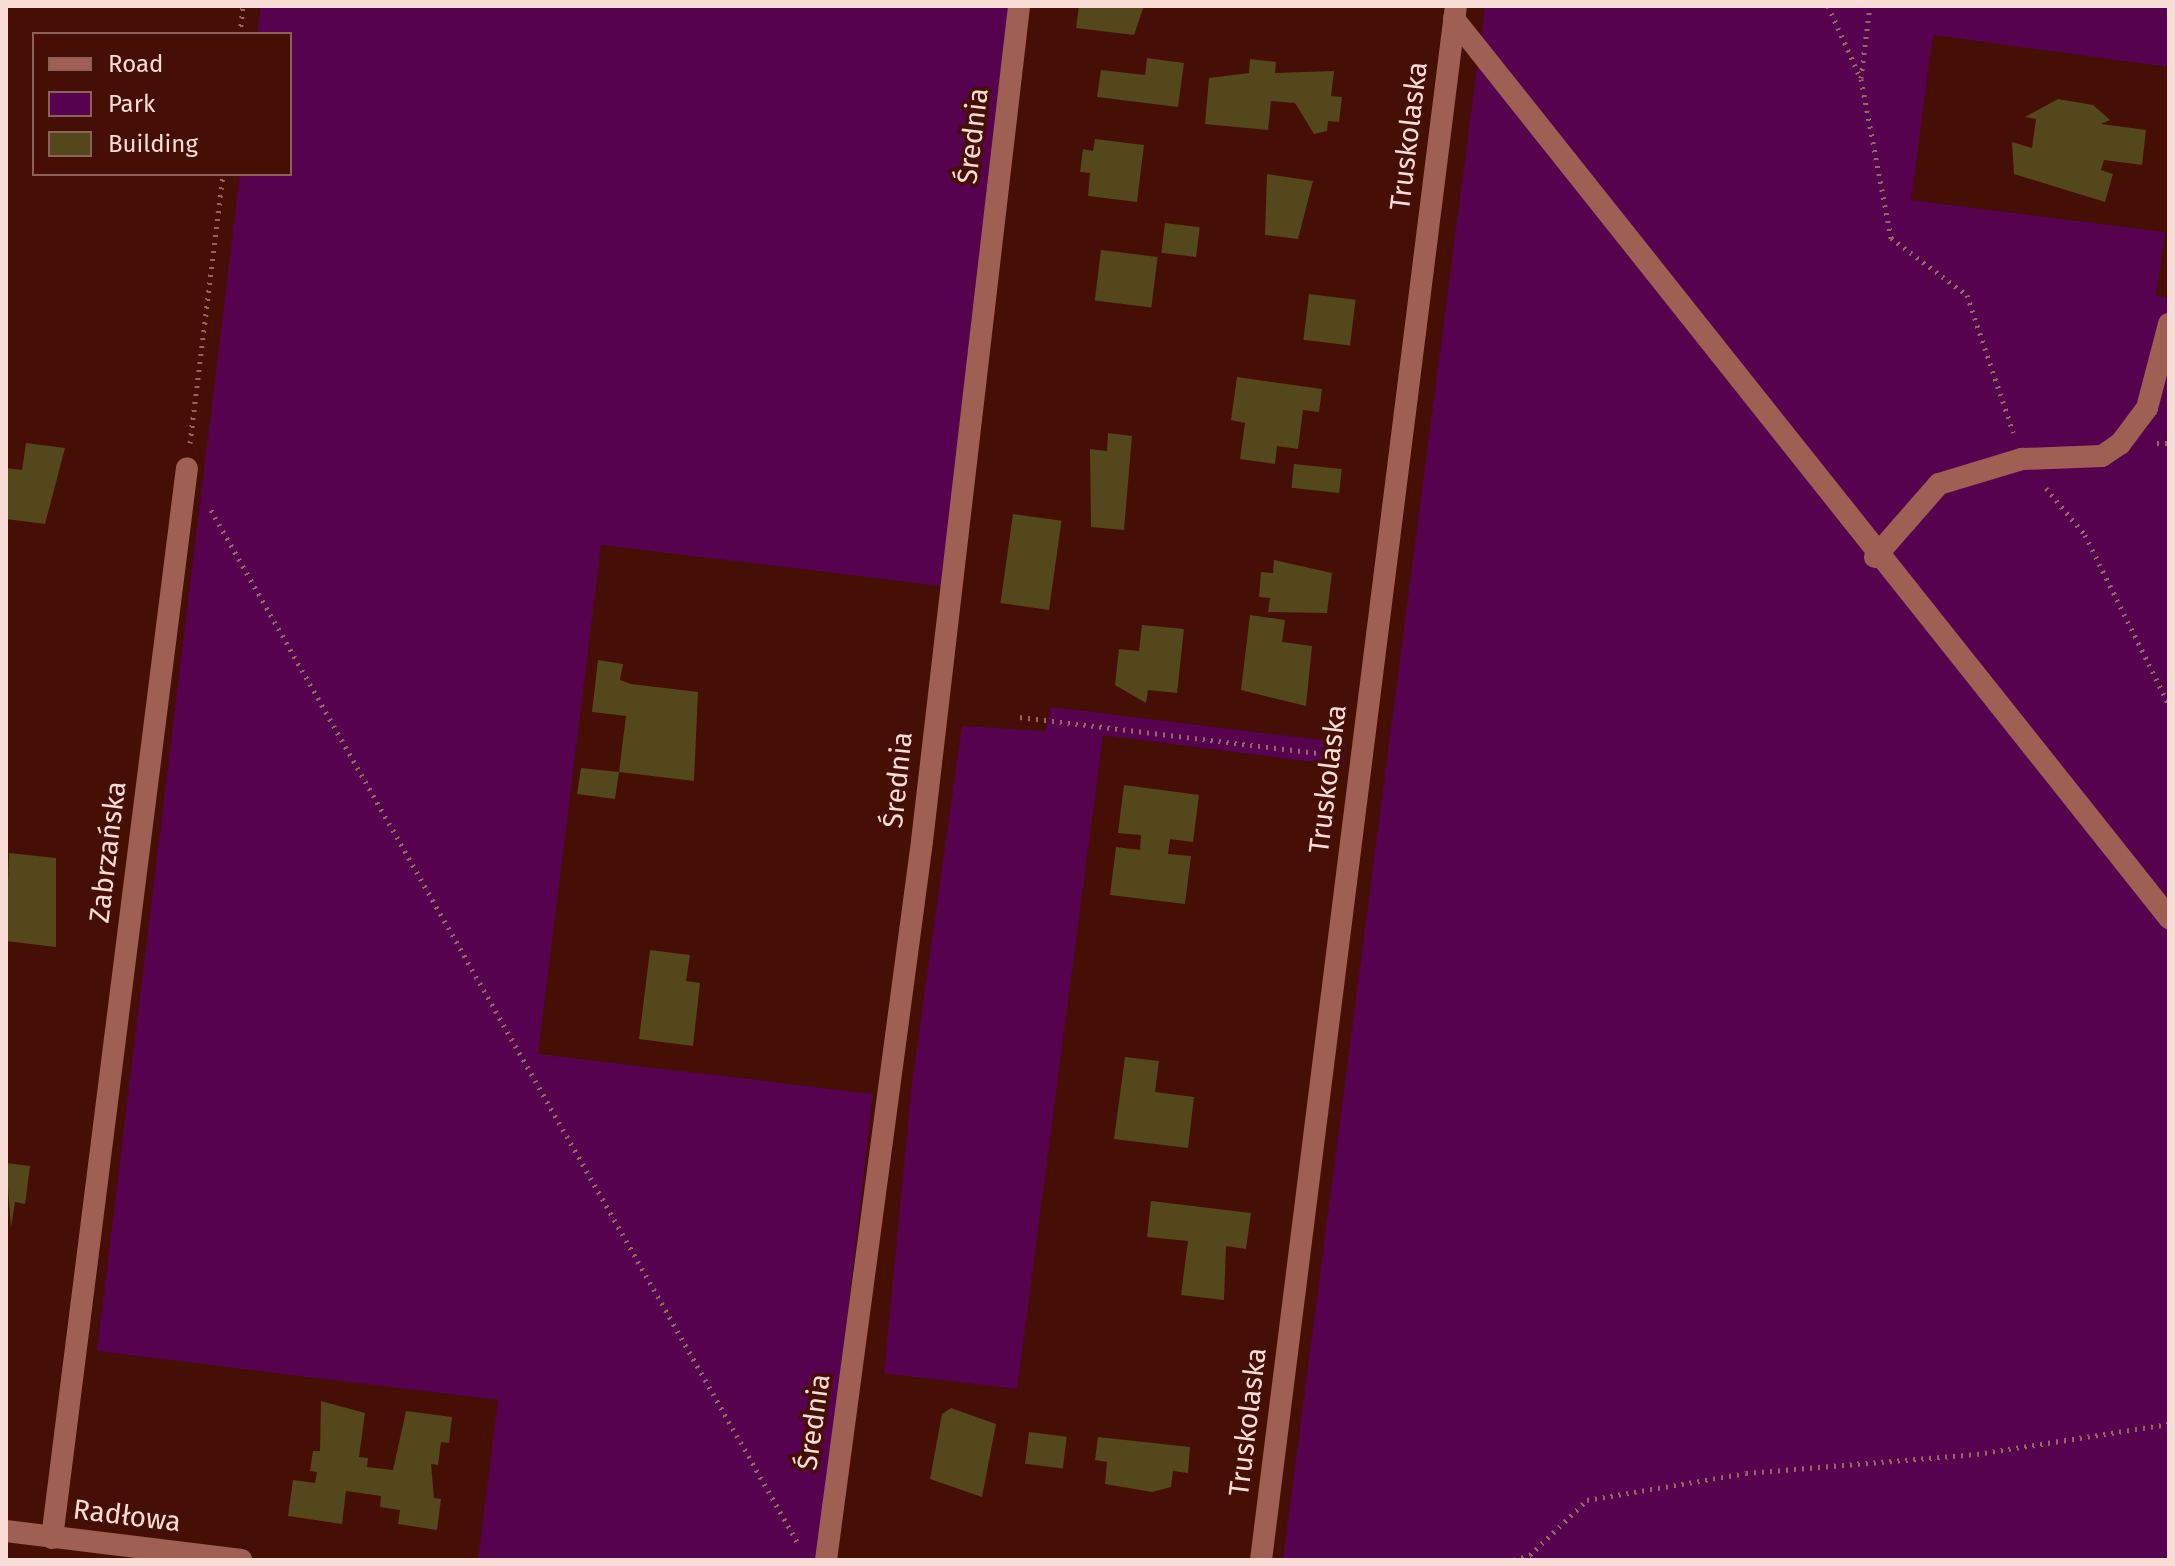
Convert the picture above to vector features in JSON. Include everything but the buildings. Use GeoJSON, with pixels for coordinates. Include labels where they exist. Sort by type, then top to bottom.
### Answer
{"type":"FeatureCollection","features":[{"type":"Feature","properties":{"kind":"street","name":"Średnia"},"geometry":{"type":"LineString","coordinates":[[826,1560],[922,841],[1019,6]]}},
{"type":"Feature","properties":{"kind":"street"},"geometry":{"type":"LineString","coordinates":[[1455,12],[1875,557],[2169,918]]}},
{"type":"Feature","properties":{"kind":"street","name":"Truskolaska"},"geometry":{"type":"LineString","coordinates":[[1261,1560],[1455,12]]}},
{"type":"Feature","properties":{"kind":"street"},"geometry":{"type":"LineString","coordinates":[[1875,557],[1939,484],[2022,459],[2102,456],[2129,436],[2155,387],[2169,324]]}},
{"type":"Feature","properties":{"kind":"street","name":"Zabrzańska"},"geometry":{"type":"LineString","coordinates":[[52,1538],[187,468]]}},
{"type":"Feature","properties":{"kind":"street","name":"Radłowa"},"geometry":{"type":"LineString","coordinates":[[6,1531],[241,1560]]}},
{"type":"Feature","properties":{"kind":"path"},"geometry":{"type":"LineString","coordinates":[[240,32],[243,6]]}},
{"type":"Feature","properties":{"kind":"path"},"geometry":{"type":"LineString","coordinates":[[1828,6],[1861,79],[1891,238],[1967,295],[2022,459],[2085,535],[2169,705]]}},
{"type":"Feature","properties":{"kind":"path"},"geometry":{"type":"LineString","coordinates":[[1861,79],[1870,6]]}},
{"type":"Feature","properties":{"kind":"path"},"geometry":{"type":"LineString","coordinates":[[223,176],[187,468],[807,1560]]}},
{"type":"Feature","properties":{"kind":"path"},"geometry":{"type":"LineString","coordinates":[[1020,717],[1361,759]]}},
{"type":"Feature","properties":{"kind":"path"},"geometry":{"type":"LineString","coordinates":[[1514,1560],[1530,1555],[1587,1500],[1746,1473],[1977,1454],[2169,1424]]}},
{"type":"Feature","properties":{"kind":"green space"},"geometry":{"type":"Polygon","coordinates":[[[261,6],[1012,6],[942,586],[601,545],[538,1054],[873,1094],[819,1560],[478,1560],[498,1400],[97,1351],[240,176],[292,176],[292,32],[257,32],[261,6]]]}},
{"type":"Feature","properties":{"kind":"green space"},"geometry":{"type":"Polygon","coordinates":[[[1485,6],[2169,6],[2169,67],[1933,35],[1911,200],[2165,232],[2156,296],[2169,298],[2169,1560],[1283,1560],[1485,6]]]}},
{"type":"Feature","properties":{"kind":"green space"},"geometry":{"type":"Polygon","coordinates":[[[1051,707],[1346,743],[1343,766],[1103,735],[1017,1389],[884,1373],[912,1083],[962,726],[1045,731],[1051,707]]]}}]}
